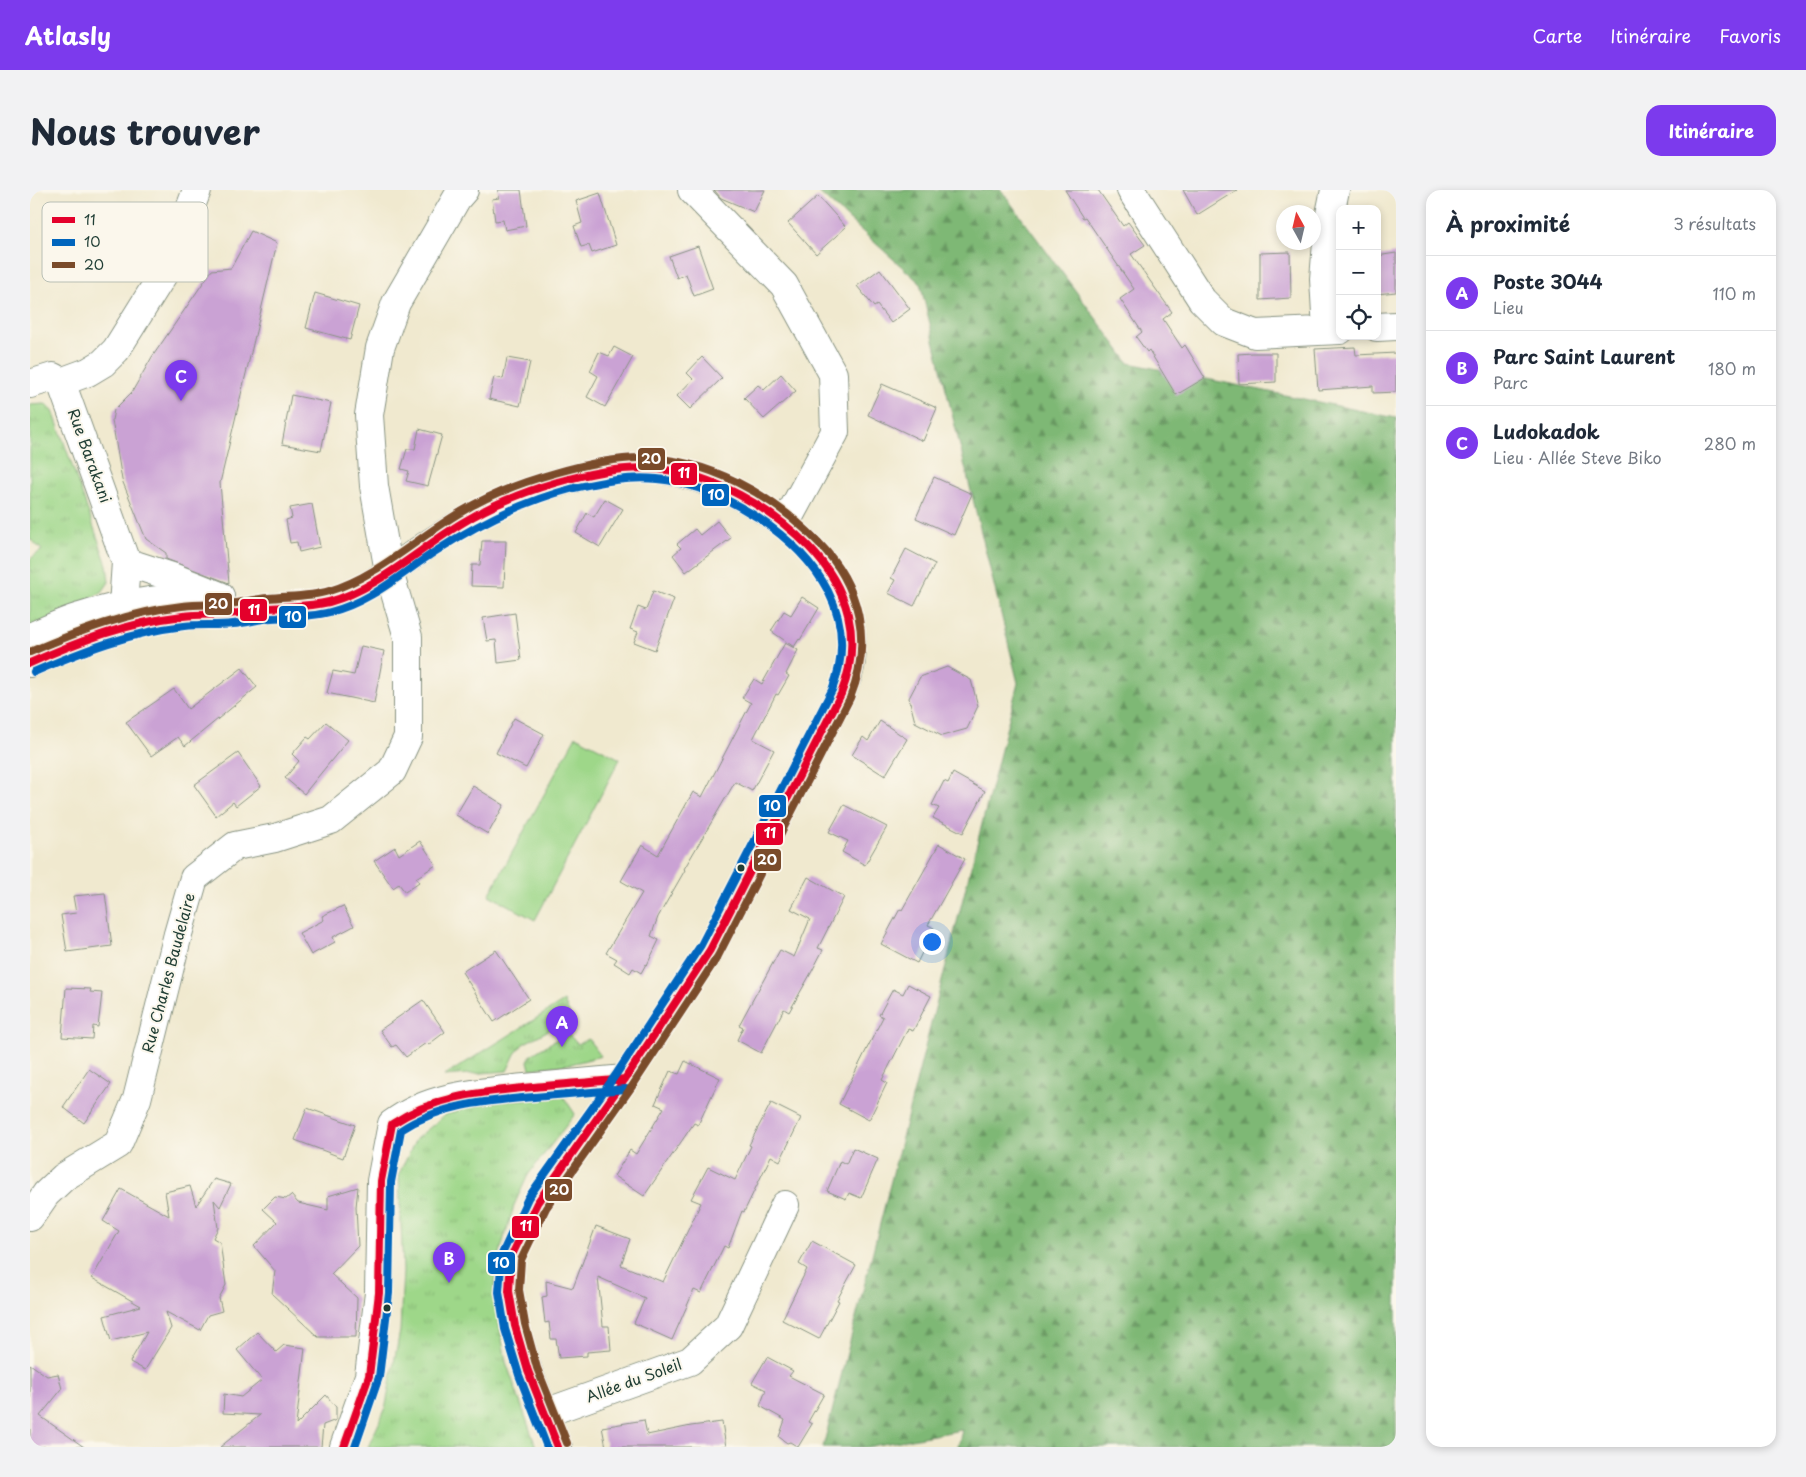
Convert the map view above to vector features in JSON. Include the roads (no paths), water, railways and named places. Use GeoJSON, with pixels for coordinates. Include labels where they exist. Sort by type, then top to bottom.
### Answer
{"type":"FeatureCollection","features":[{"type":"Feature","properties":{"kind":"street"},"geometry":{"type":"LineString","coordinates":[[193,202],[197,190]]}},
{"type":"Feature","properties":{"kind":"street","name":"Rue Charles Baudelaire"},"geometry":{"type":"LineString","coordinates":[[30,1217],[46,1194],[64,1177],[118,1144],[137,1099],[178,934],[194,878],[235,846],[275,838],[331,820],[392,771],[408,736],[408,637],[389,572],[374,486],[369,415],[380,348],[396,303],[457,198],[464,190]]}},
{"type":"Feature","properties":{"kind":"street"},"geometry":{"type":"LineString","coordinates":[[692,190],[784,285],[833,374],[835,432],[785,524]]}},
{"type":"Feature","properties":{"kind":"street"},"geometry":{"type":"LineString","coordinates":[[1131,190],[1202,300],[1224,322],[1255,334],[1334,330],[1324,279],[1329,218],[1335,190]]}},
{"type":"Feature","properties":{"kind":"street"},"geometry":{"type":"LineString","coordinates":[[30,384],[53,377],[61,382],[88,372],[102,364],[116,350],[158,282]]}},
{"type":"Feature","properties":{"kind":"street"},"geometry":{"type":"LineString","coordinates":[[1381,327],[1396,326]]}},
{"type":"Feature","properties":{"kind":"street","name":"Rue Barakani"},"geometry":{"type":"LineString","coordinates":[[61,382],[69,399],[126,562],[123,606],[106,632]]}},
{"type":"Feature","properties":{"kind":"street"},"geometry":{"type":"LineString","coordinates":[[30,663],[106,632],[145,622],[184,616],[237,614],[264,608],[305,606],[330,601],[357,591],[389,572],[440,536],[484,510],[549,486],[623,468],[658,469],[691,475],[732,492],[762,508],[785,524],[816,553],[832,577],[851,619],[851,662],[842,694],[714,944],[625,1079],[537,1203],[511,1256],[509,1291],[515,1326],[528,1371],[558,1447]]}},
{"type":"Feature","properties":{"kind":"street"},"geometry":{"type":"LineString","coordinates":[[126,562],[172,577],[220,596],[264,608]]}},
{"type":"Feature","properties":{"kind":"street"},"geometry":{"type":"LineString","coordinates":[[30,637],[79,617],[123,606],[155,600],[220,596]]}},
{"type":"Feature","properties":{"kind":"street"},"geometry":{"type":"LineString","coordinates":[[344,1447],[369,1376],[379,1293],[381,1180],[392,1124],[407,1113],[440,1100],[483,1092],[625,1079]]}},
{"type":"Feature","properties":{"kind":"street","name":"Allée du Soleil"},"geometry":{"type":"LineString","coordinates":[[545,1413],[690,1361],[728,1326],[785,1205]]}},
{"type":"Feature","properties":{"kind":"place","name":"Ludokadok"},"geometry":{"type":"Point","coordinates":[181,401]}},
{"type":"Feature","properties":{"kind":"place","name":"Poste 3044"},"geometry":{"type":"Point","coordinates":[562,1047]}},
{"type":"Feature","properties":{"kind":"place","name":"Parc Saint Laurent"},"geometry":{"type":"Point","coordinates":[449,1283]}}]}
